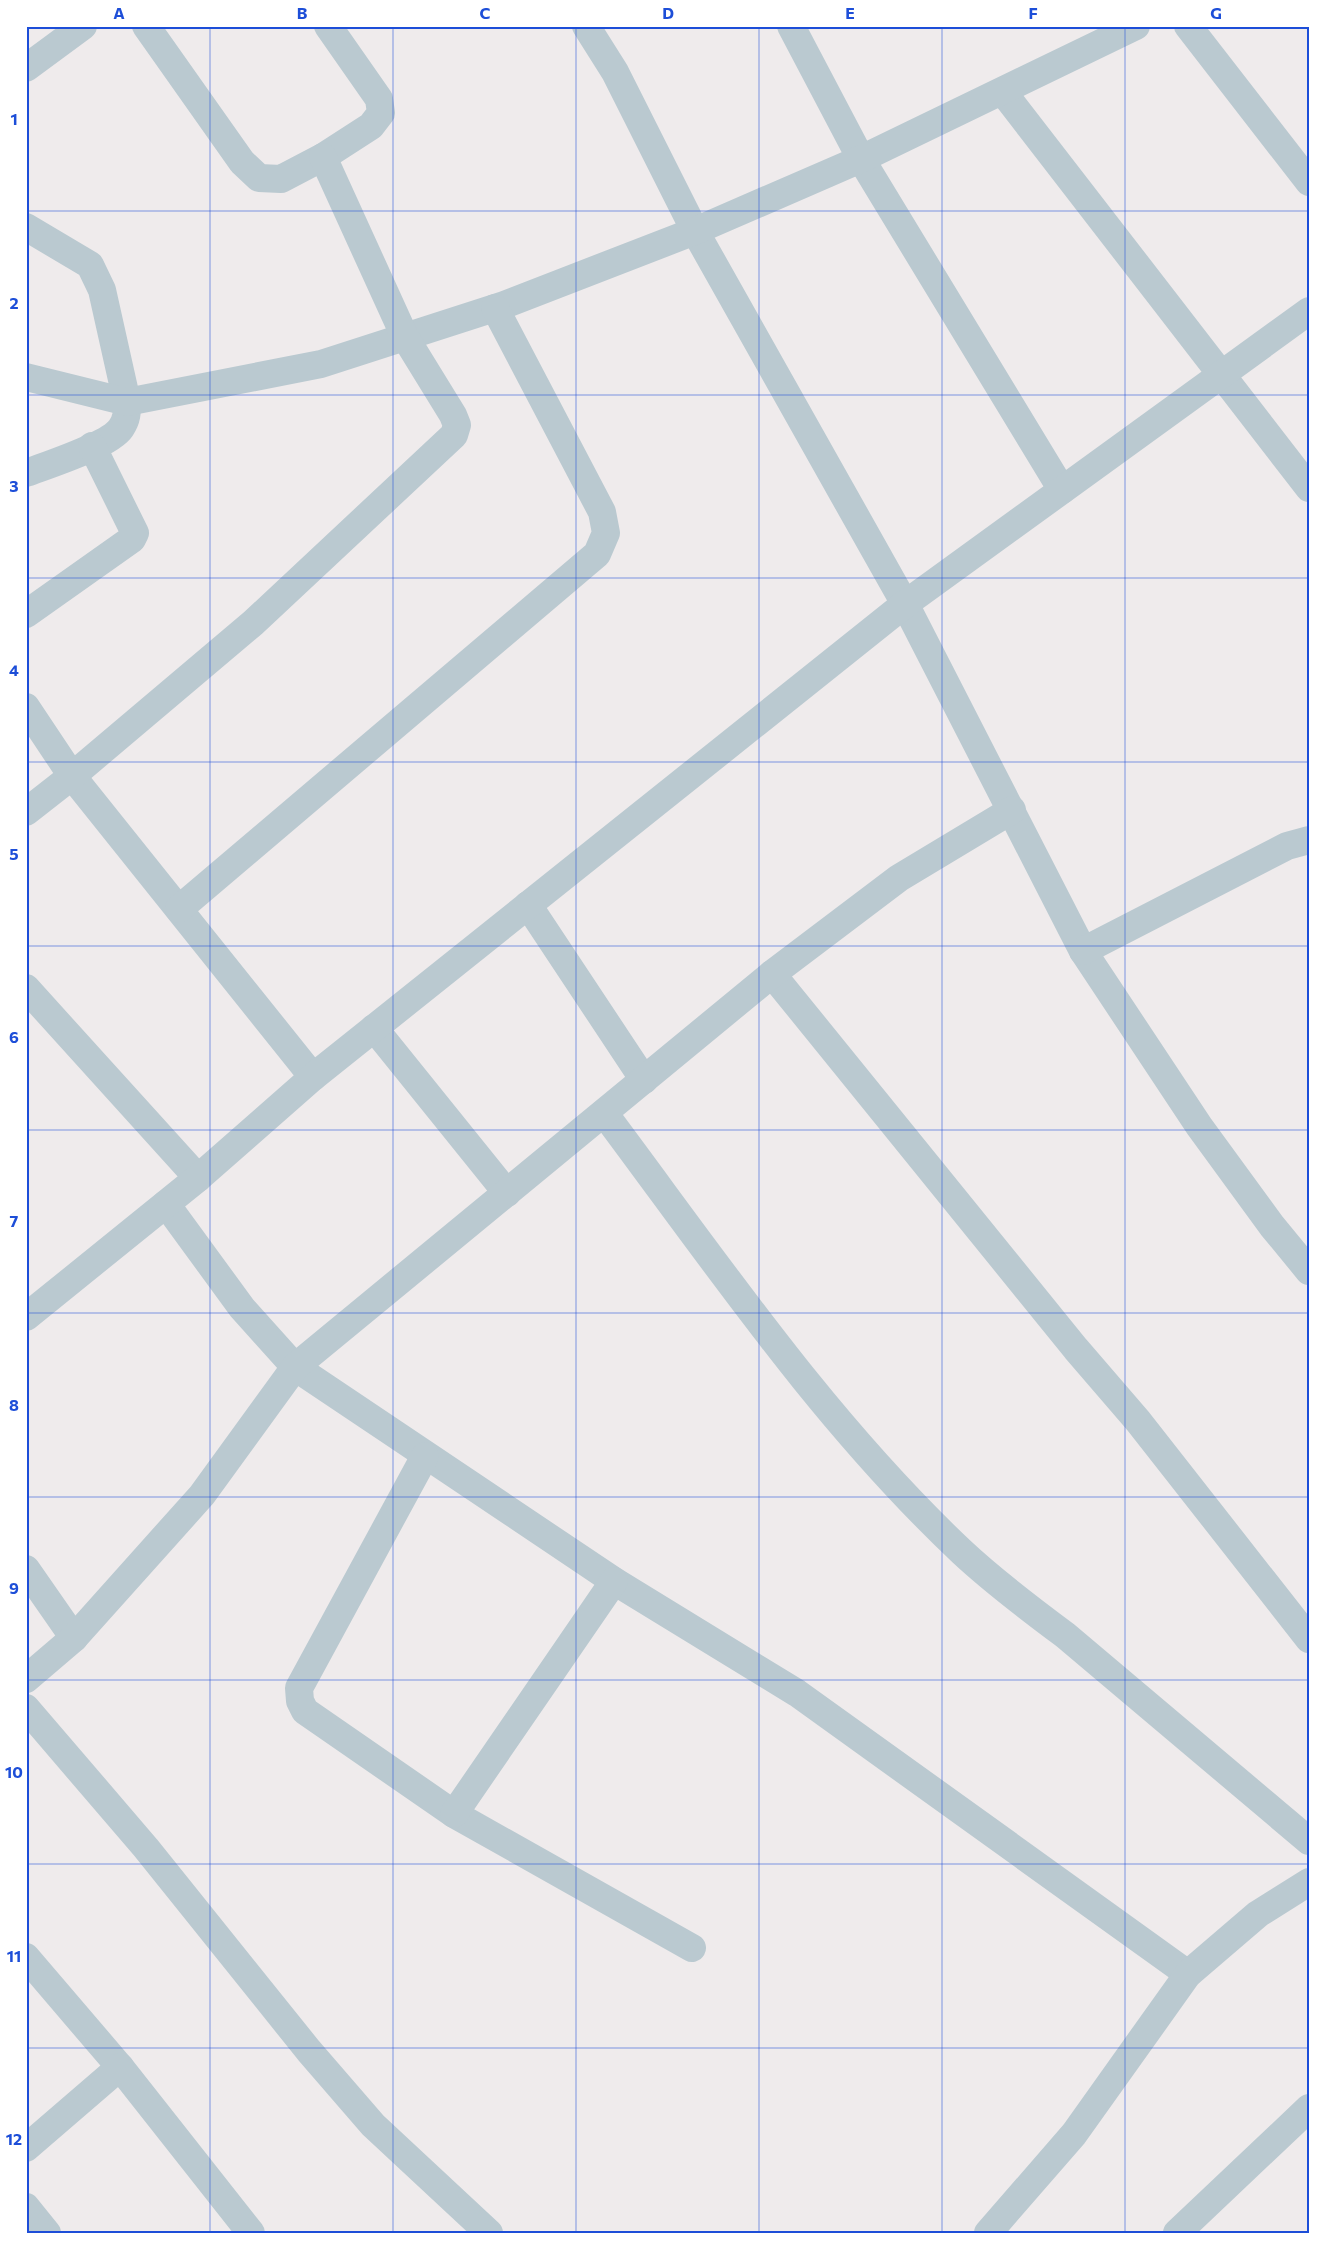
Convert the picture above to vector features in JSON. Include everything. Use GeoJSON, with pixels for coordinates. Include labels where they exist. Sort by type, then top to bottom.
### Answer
{"type":"FeatureCollection","features":[{"type":"Feature","properties":{"kind":"street"},"geometry":{"type":"LineString","coordinates":[[26,68],[82,26]]}},
{"type":"Feature","properties":{"kind":"street"},"geometry":{"type":"LineString","coordinates":[[146,26],[242,162],[259,178],[281,179],[323,157],[370,126],[381,113],[379,99],[328,26]]}},
{"type":"Feature","properties":{"kind":"street"},"geometry":{"type":"LineString","coordinates":[[586,26],[615,72],[694,231],[905,604],[1083,951],[1199,1126],[1272,1226],[1309,1271]]}},
{"type":"Feature","properties":{"kind":"street"},"geometry":{"type":"LineString","coordinates":[[791,26],[861,159],[1062,490]]}},
{"type":"Feature","properties":{"kind":"street"},"geometry":{"type":"LineString","coordinates":[[26,377],[127,402],[321,364],[495,308],[694,231],[861,159],[1003,92],[1136,26]]}},
{"type":"Feature","properties":{"kind":"street"},"geometry":{"type":"LineString","coordinates":[[1188,26],[1309,182]]}},
{"type":"Feature","properties":{"kind":"street"},"geometry":{"type":"LineString","coordinates":[[1003,92],[1309,488]]}},
{"type":"Feature","properties":{"kind":"street"},"geometry":{"type":"LineString","coordinates":[[26,812],[72,776],[253,623],[454,435],[457,425],[453,415],[405,337],[323,157]]}},
{"type":"Feature","properties":{"kind":"street"},"geometry":{"type":"LineString","coordinates":[[26,227],[90,265],[102,290],[127,402],[127,416],[120,430],[105,441],[26,473]]}},
{"type":"Feature","properties":{"kind":"street"},"geometry":{"type":"LineString","coordinates":[[179,909],[597,554],[606,533],[602,512],[495,308]]}},
{"type":"Feature","properties":{"kind":"street"},"geometry":{"type":"LineString","coordinates":[[26,1317],[198,1178],[313,1077],[905,604],[1309,311]]}},
{"type":"Feature","properties":{"kind":"street"},"geometry":{"type":"LineString","coordinates":[[26,614],[132,539],[135,533],[92,446]]}},
{"type":"Feature","properties":{"kind":"street"},"geometry":{"type":"LineString","coordinates":[[26,707],[72,776],[313,1077]]}},
{"type":"Feature","properties":{"kind":"street"},"geometry":{"type":"LineString","coordinates":[[26,1679],[74,1638],[202,1495],[295,1367],[772,974],[899,878],[1012,810]]}},
{"type":"Feature","properties":{"kind":"street"},"geometry":{"type":"LineString","coordinates":[[1083,951],[1287,846],[1309,840]]}},
{"type":"Feature","properties":{"kind":"street"},"geometry":{"type":"LineString","coordinates":[[528,904],[644,1080]]}},
{"type":"Feature","properties":{"kind":"street"},"geometry":{"type":"LineString","coordinates":[[772,974],[1076,1349],[1138,1420],[1309,1639]]}},
{"type":"Feature","properties":{"kind":"street"},"geometry":{"type":"LineString","coordinates":[[26,988],[198,1178]]}},
{"type":"Feature","properties":{"kind":"street"},"geometry":{"type":"LineString","coordinates":[[374,1028],[507,1193]]}},
{"type":"Feature","properties":{"kind":"street"},"geometry":{"type":"LineString","coordinates":[[604,1113],[762,1325],[820,1398],[893,1482],[963,1553],[1065,1635],[1309,1841]]}},
{"type":"Feature","properties":{"kind":"street"},"geometry":{"type":"LineString","coordinates":[[166,1204],[242,1308],[295,1367],[425,1456],[614,1580],[797,1693],[1188,1974]]}},
{"type":"Feature","properties":{"kind":"street"},"geometry":{"type":"LineString","coordinates":[[425,1456],[299,1688],[300,1701],[305,1711],[454,1814],[692,1948]]}},
{"type":"Feature","properties":{"kind":"street"},"geometry":{"type":"LineString","coordinates":[[26,1568],[74,1638]]}},
{"type":"Feature","properties":{"kind":"street"},"geometry":{"type":"LineString","coordinates":[[454,1814],[614,1580]]}},
{"type":"Feature","properties":{"kind":"street"},"geometry":{"type":"LineString","coordinates":[[26,1708],[146,1848],[309,2051],[373,2125],[489,2233]]}},
{"type":"Feature","properties":{"kind":"street"},"geometry":{"type":"LineString","coordinates":[[988,2233],[1074,2134],[1188,1974],[1258,1914],[1309,1882]]}},
{"type":"Feature","properties":{"kind":"street"},"geometry":{"type":"LineString","coordinates":[[26,1957],[120,2068],[251,2233]]}},
{"type":"Feature","properties":{"kind":"street"},"geometry":{"type":"LineString","coordinates":[[26,2148],[120,2068]]}},
{"type":"Feature","properties":{"kind":"street"},"geometry":{"type":"LineString","coordinates":[[1177,2233],[1309,2108]]}},
{"type":"Feature","properties":{"kind":"street"},"geometry":{"type":"LineString","coordinates":[[26,2207],[47,2233]]}}]}
